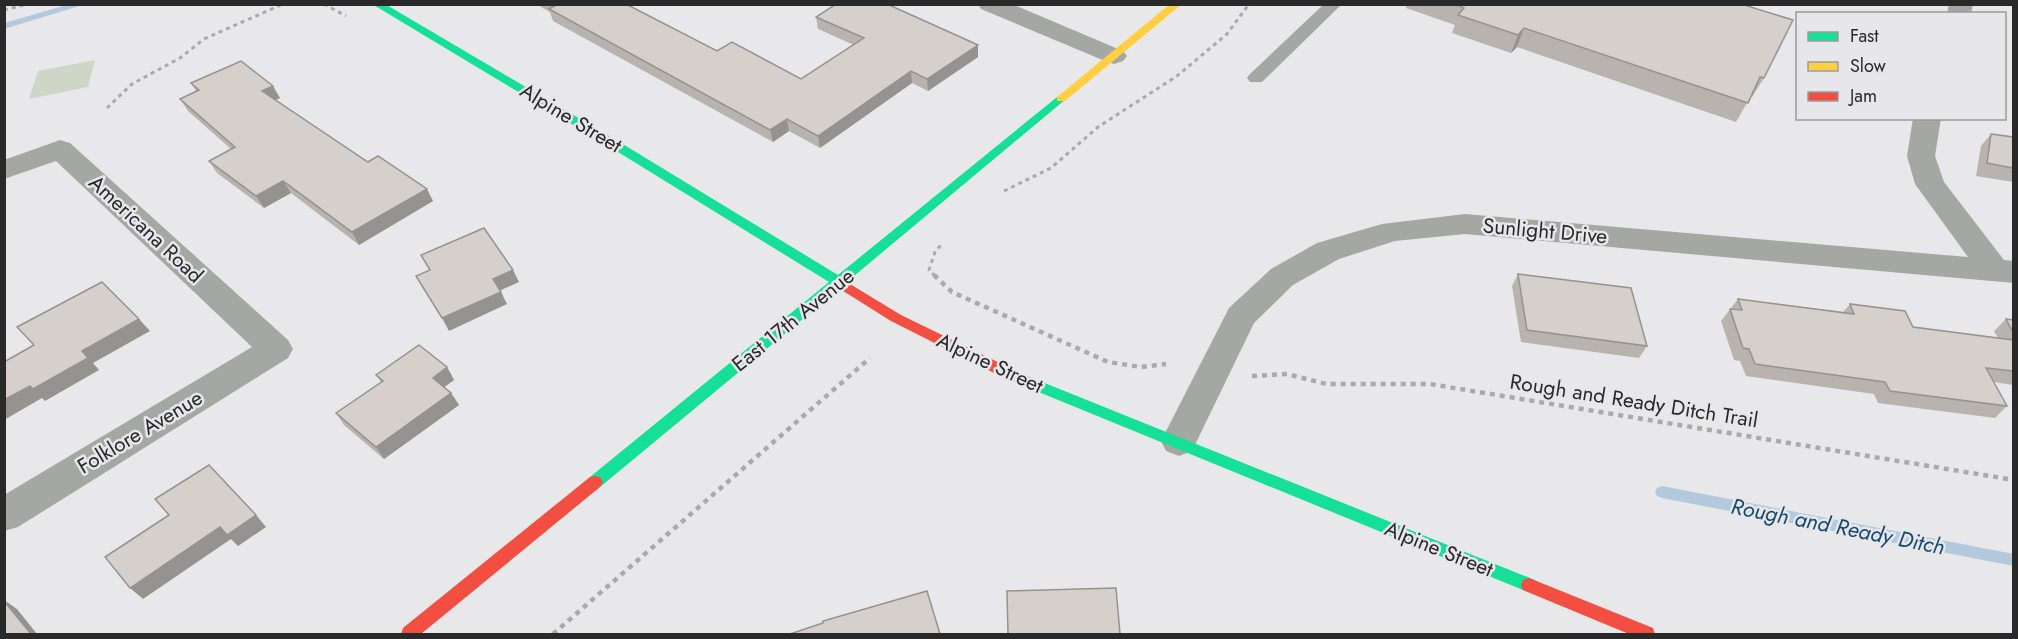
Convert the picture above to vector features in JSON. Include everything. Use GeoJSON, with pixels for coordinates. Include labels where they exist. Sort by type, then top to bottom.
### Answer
{"type":"FeatureCollection","features":[{"type":"Feature","properties":{"kind":"street","name":"Alpine Street"},"geometry":{"type":"LineString","coordinates":[[377,4],[613,144],[896,318],[1001,370],[1647,634]]}},
{"type":"Feature","properties":{"kind":"street"},"geometry":{"type":"LineString","coordinates":[[990,4],[1114,56]]}},
{"type":"Feature","properties":{"kind":"street","name":"East 17th Avenue"},"geometry":{"type":"LineString","coordinates":[[409,634],[1177,4]]}},
{"type":"Feature","properties":{"kind":"street"},"geometry":{"type":"LineString","coordinates":[[1927,120],[1921,156],[1930,184],[2004,271]]}},
{"type":"Feature","properties":{"kind":"street","name":"Americana Road"},"geometry":{"type":"LineString","coordinates":[[4,170],[60,149],[276,349]]}},
{"type":"Feature","properties":{"kind":"street","name":"Sunlight Drive"},"geometry":{"type":"LineString","coordinates":[[1179,441],[1240,316],[1282,277],[1328,251],[1393,231],[1465,224],[2004,271]]}},
{"type":"Feature","properties":{"kind":"street","name":"Folklore Avenue"},"geometry":{"type":"LineString","coordinates":[[4,515],[276,349]]}},
{"type":"Feature","properties":{"kind":"lane"},"geometry":{"type":"LineString","coordinates":[[1256,78],[1334,4]]}},
{"type":"Feature","properties":{"kind":"path"},"geometry":{"type":"LineString","coordinates":[[4,10],[27,4]]}},
{"type":"Feature","properties":{"kind":"path"},"geometry":{"type":"LineString","coordinates":[[107,108],[132,84],[180,58],[204,39],[284,4]]}},
{"type":"Feature","properties":{"kind":"path"},"geometry":{"type":"LineString","coordinates":[[994,196],[1050,168],[1098,127],[1177,76],[1227,34],[1249,4]]}},
{"type":"Feature","properties":{"kind":"path"},"geometry":{"type":"LineString","coordinates":[[948,238],[934,252],[929,270],[952,292],[1108,362],[1141,367],[1166,364]]}},
{"type":"Feature","properties":{"kind":"path"},"geometry":{"type":"LineString","coordinates":[[553,634],[870,358]]}},
{"type":"Feature","properties":{"kind":"path","name":"Rough and Ready Ditch Trail"},"geometry":{"type":"LineString","coordinates":[[1249,376],[1287,374],[1326,384],[1430,384],[2013,480]]}},
{"type":"Feature","properties":{"kind":"green space"},"geometry":{"type":"Polygon","coordinates":[[[95,60],[88,87],[29,99],[38,71],[95,60]]]}},
{"type":"Feature","properties":{"kind":"building"},"geometry":{"type":"Polygon","coordinates":[[[555,4],[626,4],[717,51],[732,42],[801,79],[864,38],[816,17],[836,4],[887,4],[978,45],[927,79],[911,71],[818,136],[787,119],[770,130],[549,9],[555,4]]]}},
{"type":"Feature","properties":{"kind":"building"},"geometry":{"type":"Polygon","coordinates":[[[1455,4],[1741,4],[1793,20],[1764,78],[1760,77],[1748,103],[1524,28],[1518,35],[1458,15],[1464,8],[1455,4]]]}},
{"type":"Feature","properties":{"kind":"building"},"geometry":{"type":"Polygon","coordinates":[[[241,61],[273,86],[262,91],[368,162],[378,156],[427,189],[352,232],[283,181],[256,196],[209,161],[235,147],[180,99],[199,90],[191,83],[241,61]]]}},
{"type":"Feature","properties":{"kind":"building"},"geometry":{"type":"Polygon","coordinates":[[[1991,134],[2013,137],[2013,168],[1987,163],[1991,134]]]}},
{"type":"Feature","properties":{"kind":"building"},"geometry":{"type":"Polygon","coordinates":[[[484,228],[513,270],[493,279],[501,292],[442,318],[416,276],[430,270],[421,255],[484,228]]]}},
{"type":"Feature","properties":{"kind":"building"},"geometry":{"type":"Polygon","coordinates":[[[1518,274],[1631,288],[1647,346],[1527,330],[1518,274]]]}},
{"type":"Feature","properties":{"kind":"building"},"geometry":{"type":"Polygon","coordinates":[[[102,282],[139,319],[82,351],[88,358],[33,389],[30,386],[4,400],[4,362],[34,345],[17,327],[102,282]]]}},
{"type":"Feature","properties":{"kind":"building"},"geometry":{"type":"Polygon","coordinates":[[[1738,299],[1854,314],[1850,304],[1905,311],[1913,327],[2013,340],[2013,371],[1986,368],[2007,406],[1890,391],[1885,382],[1755,364],[1749,349],[1743,348],[1730,309],[1742,310],[1738,299]]]}},
{"type":"Feature","properties":{"kind":"building"},"geometry":{"type":"Polygon","coordinates":[[[2006,319],[2013,320],[2013,332],[2006,319]]]}},
{"type":"Feature","properties":{"kind":"building"},"geometry":{"type":"Polygon","coordinates":[[[419,345],[447,367],[433,378],[451,393],[376,447],[336,413],[383,381],[376,375],[419,345]]]}},
{"type":"Feature","properties":{"kind":"building"},"geometry":{"type":"Polygon","coordinates":[[[209,465],[256,515],[227,535],[220,527],[130,588],[105,557],[169,515],[155,499],[209,465]]]}},
{"type":"Feature","properties":{"kind":"building"},"geometry":{"type":"Polygon","coordinates":[[[1116,588],[1120,634],[1008,634],[1007,591],[1116,588]]]}},
{"type":"Feature","properties":{"kind":"building"},"geometry":{"type":"Polygon","coordinates":[[[927,591],[940,634],[790,634],[823,623],[823,621],[927,591]]]}},
{"type":"Feature","properties":{"kind":"building"},"geometry":{"type":"Polygon","coordinates":[[[4,601],[31,634],[4,634],[4,601]]]}},
{"type":"Feature","properties":{"kind":"waterway","name":"Rough and Ready Ditch"},"geometry":{"type":"LineString","coordinates":[[4,26],[82,4]]}},
{"type":"Feature","properties":{"kind":"waterway","name":"Rough and Ready Ditch"},"geometry":{"type":"LineString","coordinates":[[1662,492],[2014,560]]}},
{"type":"Feature","properties":{"kind":"traffic: fast"},"geometry":{"type":"LineString","coordinates":[[377,4],[622,149],[845,286]]}},
{"type":"Feature","properties":{"kind":"traffic: fast"},"geometry":{"type":"LineString","coordinates":[[595,482],[1061,99]]}},
{"type":"Feature","properties":{"kind":"traffic: fast"},"geometry":{"type":"LineString","coordinates":[[1007,373],[1529,585]]}},
{"type":"Feature","properties":{"kind":"traffic: slow"},"geometry":{"type":"LineString","coordinates":[[1061,99],[1177,4]]}},
{"type":"Feature","properties":{"kind":"traffic: jam"},"geometry":{"type":"LineString","coordinates":[[845,286],[896,318],[1007,373]]}},
{"type":"Feature","properties":{"kind":"traffic: jam"},"geometry":{"type":"LineString","coordinates":[[409,634],[595,482]]}},
{"type":"Feature","properties":{"kind":"traffic: jam"},"geometry":{"type":"LineString","coordinates":[[1529,585],[1647,634]]}}]}
